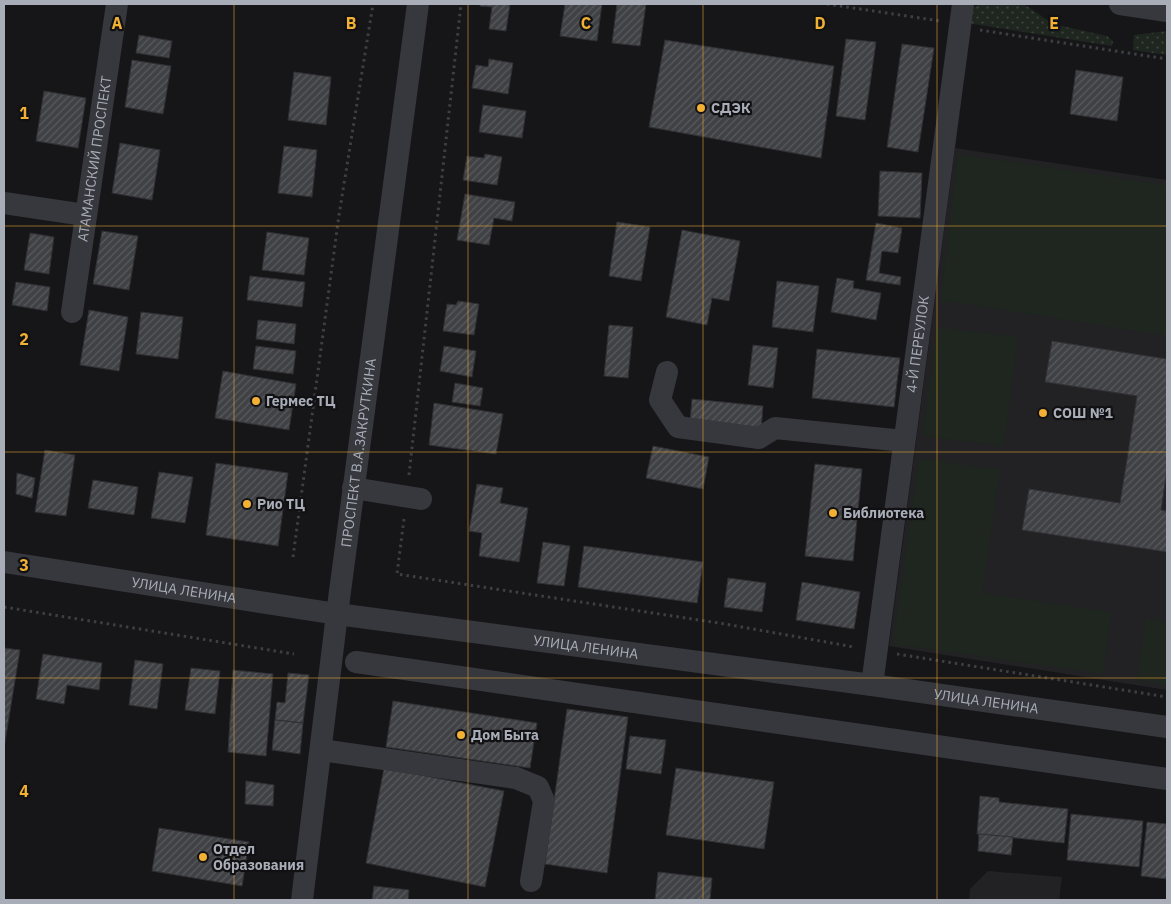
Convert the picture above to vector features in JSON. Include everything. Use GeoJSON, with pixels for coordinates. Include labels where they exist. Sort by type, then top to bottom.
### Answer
{"type":"FeatureCollection","features":[{"type":"Feature","properties":{"kind":"street","name":"АТАМАНСКИЙ ПРОСПЕКТ"},"geometry":{"type":"LineString","coordinates":[[72,312],[117,4]]}},
{"type":"Feature","properties":{"kind":"street","name":"ПРОСПЕКТ В.А.ЗАКРУТКИНА"},"geometry":{"type":"LineString","coordinates":[[302,900],[322,750],[336,614],[418,4]]}},
{"type":"Feature","properties":{"kind":"street"},"geometry":{"type":"LineString","coordinates":[[1120,4],[1167,11]]}},
{"type":"Feature","properties":{"kind":"street","name":"4-Й ПЕРЕУЛОК"},"geometry":{"type":"LineString","coordinates":[[872,685],[961,15]]}},
{"type":"Feature","properties":{"kind":"street"},"geometry":{"type":"LineString","coordinates":[[4,203],[85,215]]}},
{"type":"Feature","properties":{"kind":"street"},"geometry":{"type":"LineString","coordinates":[[668,372],[660,400],[678,427],[759,438],[775,428],[904,441]]}},
{"type":"Feature","properties":{"kind":"street"},"geometry":{"type":"LineString","coordinates":[[353,488],[414,498]]}},
{"type":"Feature","properties":{"kind":"street","name":"УЛИЦА ЛЕНИНА"},"geometry":{"type":"LineString","coordinates":[[4,562],[336,614],[872,685],[1167,727]]}},
{"type":"Feature","properties":{"kind":"street"},"geometry":{"type":"LineString","coordinates":[[356,662],[1167,779]]}},
{"type":"Feature","properties":{"kind":"street"},"geometry":{"type":"LineString","coordinates":[[322,750],[516,778],[538,787],[544,801],[532,881]]}},
{"type":"Feature","properties":{"kind":"path"},"geometry":{"type":"LineString","coordinates":[[293,557],[339,215],[372,4]]}},
{"type":"Feature","properties":{"kind":"path"},"geometry":{"type":"LineString","coordinates":[[461,4],[414,498],[397,574],[725,624],[876,651],[1167,697]]}},
{"type":"Feature","properties":{"kind":"path"},"geometry":{"type":"LineString","coordinates":[[827,4],[961,15],[1167,59]]}},
{"type":"Feature","properties":{"kind":"path"},"geometry":{"type":"LineString","coordinates":[[4,607],[294,654]]}},
{"type":"Feature","properties":{"kind":"shaded area"},"geometry":{"type":"Polygon","coordinates":[[[980,4],[1024,4],[1053,24],[1107,36],[1113,41],[1112,46],[967,23],[969,10],[980,4]]]}},
{"type":"Feature","properties":{"kind":"shaded area"},"geometry":{"type":"Polygon","coordinates":[[[1167,31],[1167,55],[1133,50],[1134,35],[1167,31]]]}},
{"type":"Feature","properties":{"kind":"shaded area","name":"СОШ №1"},"geometry":{"type":"Polygon","coordinates":[[[955,148],[1167,180],[1167,690],[889,646],[955,148]]]}},
{"type":"Feature","properties":{"kind":"shaded area"},"geometry":{"type":"Polygon","coordinates":[[[958,154],[1167,185],[1167,336],[941,300],[958,154]]]}},
{"type":"Feature","properties":{"kind":"shaded area"},"geometry":{"type":"Polygon","coordinates":[[[937,327],[1018,337],[1004,446],[923,436],[937,327]]]}},
{"type":"Feature","properties":{"kind":"shaded area"},"geometry":{"type":"Polygon","coordinates":[[[919,458],[1000,470],[982,593],[1111,612],[1103,674],[893,644],[919,458]]]}},
{"type":"Feature","properties":{"kind":"shaded area"},"geometry":{"type":"Polygon","coordinates":[[[1146,618],[1167,622],[1167,685],[1137,680],[1146,618]]]}},
{"type":"Feature","properties":{"kind":"shaded area"},"geometry":{"type":"Polygon","coordinates":[[[988,871],[1062,877],[1059,900],[969,900],[970,889],[988,871]]]}},
{"type":"Feature","properties":{"kind":"building"},"geometry":{"type":"Polygon","coordinates":[[[480,4],[510,4],[506,31],[489,29],[492,7],[480,6],[480,4]]]}},
{"type":"Feature","properties":{"kind":"building"},"geometry":{"type":"Polygon","coordinates":[[[565,4],[602,4],[597,41],[560,36],[565,4]]]}},
{"type":"Feature","properties":{"kind":"building"},"geometry":{"type":"Polygon","coordinates":[[[617,4],[646,4],[640,46],[612,43],[617,4]]]}},
{"type":"Feature","properties":{"kind":"building"},"geometry":{"type":"Polygon","coordinates":[[[139,35],[172,41],[169,58],[136,53],[139,35]]]}},
{"type":"Feature","properties":{"kind":"building"},"geometry":{"type":"Polygon","coordinates":[[[846,39],[876,42],[865,120],[836,116],[846,39]]]}},
{"type":"Feature","properties":{"kind":"building"},"geometry":{"type":"Polygon","coordinates":[[[665,40],[834,66],[821,158],[649,127],[665,40]]]}},
{"type":"Feature","properties":{"kind":"building"},"geometry":{"type":"Polygon","coordinates":[[[902,44],[934,48],[918,152],[887,147],[902,44]]]}},
{"type":"Feature","properties":{"kind":"building"},"geometry":{"type":"Polygon","coordinates":[[[489,59],[513,63],[508,94],[472,88],[476,65],[488,67],[489,59]]]}},
{"type":"Feature","properties":{"kind":"building"},"geometry":{"type":"Polygon","coordinates":[[[132,60],[171,66],[163,114],[125,107],[132,60]]]}},
{"type":"Feature","properties":{"kind":"building"},"geometry":{"type":"Polygon","coordinates":[[[1076,70],[1123,77],[1117,121],[1070,114],[1076,70]]]}},
{"type":"Feature","properties":{"kind":"building"},"geometry":{"type":"Polygon","coordinates":[[[294,72],[331,77],[326,125],[288,120],[294,72]]]}},
{"type":"Feature","properties":{"kind":"building"},"geometry":{"type":"Polygon","coordinates":[[[44,91],[86,98],[78,148],[36,141],[44,91]]]}},
{"type":"Feature","properties":{"kind":"building"},"geometry":{"type":"Polygon","coordinates":[[[483,105],[526,111],[522,138],[479,132],[483,105]]]}},
{"type":"Feature","properties":{"kind":"building"},"geometry":{"type":"Polygon","coordinates":[[[120,143],[160,150],[152,200],[112,193],[120,143]]]}},
{"type":"Feature","properties":{"kind":"building"},"geometry":{"type":"Polygon","coordinates":[[[284,146],[317,150],[312,197],[278,193],[284,146]]]}},
{"type":"Feature","properties":{"kind":"building"},"geometry":{"type":"Polygon","coordinates":[[[485,154],[502,157],[497,185],[463,180],[467,156],[484,158],[485,154]]]}},
{"type":"Feature","properties":{"kind":"building"},"geometry":{"type":"Polygon","coordinates":[[[880,171],[922,173],[920,218],[878,216],[880,171]]]}},
{"type":"Feature","properties":{"kind":"building"},"geometry":{"type":"Polygon","coordinates":[[[465,194],[515,202],[512,221],[494,218],[489,245],[457,240],[465,194]]]}},
{"type":"Feature","properties":{"kind":"building"},"geometry":{"type":"Polygon","coordinates":[[[617,222],[650,227],[641,281],[609,276],[617,222]]]}},
{"type":"Feature","properties":{"kind":"building"},"geometry":{"type":"Polygon","coordinates":[[[876,223],[902,228],[898,253],[882,251],[879,273],[901,277],[900,285],[866,280],[876,223]]]}},
{"type":"Feature","properties":{"kind":"building"},"geometry":{"type":"Polygon","coordinates":[[[682,230],[740,241],[729,301],[712,298],[707,325],[666,317],[682,230]]]}},
{"type":"Feature","properties":{"kind":"building"},"geometry":{"type":"Polygon","coordinates":[[[102,231],[138,236],[129,290],[93,284],[102,231]]]}},
{"type":"Feature","properties":{"kind":"building"},"geometry":{"type":"Polygon","coordinates":[[[267,232],[309,238],[304,275],[262,270],[267,232]]]}},
{"type":"Feature","properties":{"kind":"building"},"geometry":{"type":"Polygon","coordinates":[[[30,233],[54,237],[49,274],[24,270],[30,233]]]}},
{"type":"Feature","properties":{"kind":"building"},"geometry":{"type":"Polygon","coordinates":[[[250,276],[305,282],[302,307],[247,300],[250,276]]]}},
{"type":"Feature","properties":{"kind":"building"},"geometry":{"type":"Polygon","coordinates":[[[837,278],[854,281],[853,288],[881,293],[876,320],[831,312],[837,278]]]}},
{"type":"Feature","properties":{"kind":"building"},"geometry":{"type":"Polygon","coordinates":[[[777,281],[819,286],[813,332],[772,327],[777,281]]]}},
{"type":"Feature","properties":{"kind":"building"},"geometry":{"type":"Polygon","coordinates":[[[16,282],[50,287],[47,311],[12,305],[16,282]]]}},
{"type":"Feature","properties":{"kind":"building"},"geometry":{"type":"Polygon","coordinates":[[[458,301],[479,304],[474,335],[443,331],[447,304],[456,305],[458,301]]]}},
{"type":"Feature","properties":{"kind":"building"},"geometry":{"type":"Polygon","coordinates":[[[89,310],[128,317],[119,371],[80,365],[89,310]]]}},
{"type":"Feature","properties":{"kind":"building"},"geometry":{"type":"Polygon","coordinates":[[[141,312],[183,317],[178,359],[136,354],[141,312]]]}},
{"type":"Feature","properties":{"kind":"building"},"geometry":{"type":"Polygon","coordinates":[[[258,320],[296,324],[294,344],[256,339],[258,320]]]}},
{"type":"Feature","properties":{"kind":"building"},"geometry":{"type":"Polygon","coordinates":[[[609,325],[633,327],[628,378],[604,376],[609,325]]]}},
{"type":"Feature","properties":{"kind":"building"},"geometry":{"type":"Polygon","coordinates":[[[1052,341],[1167,359],[1167,470],[1161,510],[1167,511],[1167,552],[1022,530],[1029,489],[1120,503],[1137,396],[1045,382],[1052,341]]]}},
{"type":"Feature","properties":{"kind":"building"},"geometry":{"type":"Polygon","coordinates":[[[753,345],[778,348],[773,388],[748,385],[753,345]]]}},
{"type":"Feature","properties":{"kind":"building"},"geometry":{"type":"Polygon","coordinates":[[[256,346],[296,351],[293,374],[253,369],[256,346]]]}},
{"type":"Feature","properties":{"kind":"building"},"geometry":{"type":"Polygon","coordinates":[[[444,346],[476,351],[472,377],[440,371],[444,346]]]}},
{"type":"Feature","properties":{"kind":"building"},"geometry":{"type":"Polygon","coordinates":[[[817,349],[900,358],[894,407],[812,398],[817,349]]]}},
{"type":"Feature","properties":{"kind":"building","name":"Гермес ТЦ"},"geometry":{"type":"Polygon","coordinates":[[[223,371],[296,384],[289,430],[215,418],[223,371]]]}},
{"type":"Feature","properties":{"kind":"building"},"geometry":{"type":"Polygon","coordinates":[[[455,383],[483,388],[480,406],[452,402],[455,383]]]}},
{"type":"Feature","properties":{"kind":"building"},"geometry":{"type":"Polygon","coordinates":[[[692,399],[763,406],[761,430],[690,423],[692,399]]]}},
{"type":"Feature","properties":{"kind":"building"},"geometry":{"type":"Polygon","coordinates":[[[434,403],[503,414],[496,454],[429,445],[434,403]]]}},
{"type":"Feature","properties":{"kind":"building"},"geometry":{"type":"Polygon","coordinates":[[[653,446],[709,457],[703,489],[646,478],[653,446]]]}},
{"type":"Feature","properties":{"kind":"building"},"geometry":{"type":"Polygon","coordinates":[[[45,450],[75,455],[66,516],[35,512],[45,450]]]}},
{"type":"Feature","properties":{"kind":"building","name":"Рио ТЦ"},"geometry":{"type":"Polygon","coordinates":[[[216,463],[288,473],[278,546],[206,535],[216,463]]]}},
{"type":"Feature","properties":{"kind":"building","name":"Библиотека"},"geometry":{"type":"Polygon","coordinates":[[[815,464],[862,469],[853,561],[805,556],[815,464]]]}},
{"type":"Feature","properties":{"kind":"building"},"geometry":{"type":"Polygon","coordinates":[[[159,472],[193,477],[185,523],[151,518],[159,472]]]}},
{"type":"Feature","properties":{"kind":"building"},"geometry":{"type":"Polygon","coordinates":[[[17,473],[35,478],[32,498],[16,494],[17,473]]]}},
{"type":"Feature","properties":{"kind":"building"},"geometry":{"type":"Polygon","coordinates":[[[93,480],[138,487],[134,515],[88,508],[93,480]]]}},
{"type":"Feature","properties":{"kind":"building"},"geometry":{"type":"Polygon","coordinates":[[[477,484],[503,488],[500,503],[528,508],[519,562],[479,556],[482,533],[469,531],[477,484]]]}},
{"type":"Feature","properties":{"kind":"building"},"geometry":{"type":"Polygon","coordinates":[[[543,542],[570,546],[564,586],[537,583],[543,542]]]}},
{"type":"Feature","properties":{"kind":"building"},"geometry":{"type":"Polygon","coordinates":[[[584,546],[703,562],[697,603],[578,587],[584,546]]]}},
{"type":"Feature","properties":{"kind":"building"},"geometry":{"type":"Polygon","coordinates":[[[728,578],[766,583],[762,612],[724,607],[728,578]]]}},
{"type":"Feature","properties":{"kind":"building"},"geometry":{"type":"Polygon","coordinates":[[[802,582],[860,592],[854,629],[796,620],[802,582]]]}},
{"type":"Feature","properties":{"kind":"building"},"geometry":{"type":"Polygon","coordinates":[[[4,648],[20,650],[4,748],[4,648]]]}},
{"type":"Feature","properties":{"kind":"building"},"geometry":{"type":"Polygon","coordinates":[[[43,654],[102,663],[99,690],[67,685],[64,704],[36,699],[43,654]]]}},
{"type":"Feature","properties":{"kind":"building"},"geometry":{"type":"Polygon","coordinates":[[[135,660],[163,664],[157,709],[129,705],[135,660]]]}},
{"type":"Feature","properties":{"kind":"building"},"geometry":{"type":"Polygon","coordinates":[[[191,668],[220,671],[215,714],[185,710],[191,668]]]}},
{"type":"Feature","properties":{"kind":"building"},"geometry":{"type":"Polygon","coordinates":[[[233,670],[273,674],[266,756],[228,752],[233,670]]]}},
{"type":"Feature","properties":{"kind":"building"},"geometry":{"type":"Polygon","coordinates":[[[288,673],[309,675],[303,723],[275,720],[277,702],[285,703],[288,673]]]}},
{"type":"Feature","properties":{"kind":"building","name":"Дом Быта"},"geometry":{"type":"Polygon","coordinates":[[[393,701],[537,723],[530,768],[386,747],[393,701]]]}},
{"type":"Feature","properties":{"kind":"building"},"geometry":{"type":"Polygon","coordinates":[[[567,709],[628,717],[607,873],[545,864],[567,709]]]}},
{"type":"Feature","properties":{"kind":"building"},"geometry":{"type":"Polygon","coordinates":[[[275,720],[303,723],[300,754],[272,750],[275,720]]]}},
{"type":"Feature","properties":{"kind":"building"},"geometry":{"type":"Polygon","coordinates":[[[630,736],[666,740],[661,774],[626,769],[630,736]]]}},
{"type":"Feature","properties":{"kind":"building"},"geometry":{"type":"Polygon","coordinates":[[[384,768],[504,791],[485,887],[366,863],[384,768]]]}},
{"type":"Feature","properties":{"kind":"building"},"geometry":{"type":"Polygon","coordinates":[[[676,768],[774,782],[764,849],[666,835],[676,768]]]}},
{"type":"Feature","properties":{"kind":"building"},"geometry":{"type":"Polygon","coordinates":[[[246,781],[274,785],[273,806],[245,804],[246,781]]]}},
{"type":"Feature","properties":{"kind":"building"},"geometry":{"type":"Polygon","coordinates":[[[980,796],[999,798],[999,802],[1068,809],[1064,843],[977,834],[980,796]]]}},
{"type":"Feature","properties":{"kind":"building"},"geometry":{"type":"Polygon","coordinates":[[[1071,814],[1143,821],[1139,867],[1067,860],[1071,814]]]}},
{"type":"Feature","properties":{"kind":"building"},"geometry":{"type":"Polygon","coordinates":[[[1147,822],[1167,824],[1167,879],[1141,876],[1147,822]]]}},
{"type":"Feature","properties":{"kind":"building","name":"Отдел Образования"},"geometry":{"type":"Polygon","coordinates":[[[159,828],[249,842],[242,886],[152,871],[159,828]]]}},
{"type":"Feature","properties":{"kind":"building"},"geometry":{"type":"Polygon","coordinates":[[[979,834],[1013,837],[1011,855],[978,851],[979,834]]]}},
{"type":"Feature","properties":{"kind":"building"},"geometry":{"type":"Polygon","coordinates":[[[658,872],[712,878],[710,900],[655,900],[658,872]]]}},
{"type":"Feature","properties":{"kind":"building"},"geometry":{"type":"Polygon","coordinates":[[[374,886],[409,890],[408,900],[372,900],[374,886]]]}},
{"type":"Feature","properties":{"kind":"place","name":"СДЭК"},"geometry":{"type":"Point","coordinates":[701,108]}},
{"type":"Feature","properties":{"kind":"place","name":"Гермес ТЦ"},"geometry":{"type":"Point","coordinates":[256,401]}},
{"type":"Feature","properties":{"kind":"place","name":"СОШ №1"},"geometry":{"type":"Point","coordinates":[1043,413]}},
{"type":"Feature","properties":{"kind":"place","name":"Рио ТЦ"},"geometry":{"type":"Point","coordinates":[247,504]}},
{"type":"Feature","properties":{"kind":"place","name":"Библиотека"},"geometry":{"type":"Point","coordinates":[833,513]}},
{"type":"Feature","properties":{"kind":"place","name":"Дом Быта"},"geometry":{"type":"Point","coordinates":[461,735]}},
{"type":"Feature","properties":{"kind":"place","name":"Отдел Образования"},"geometry":{"type":"Point","coordinates":[203,857]}}]}
